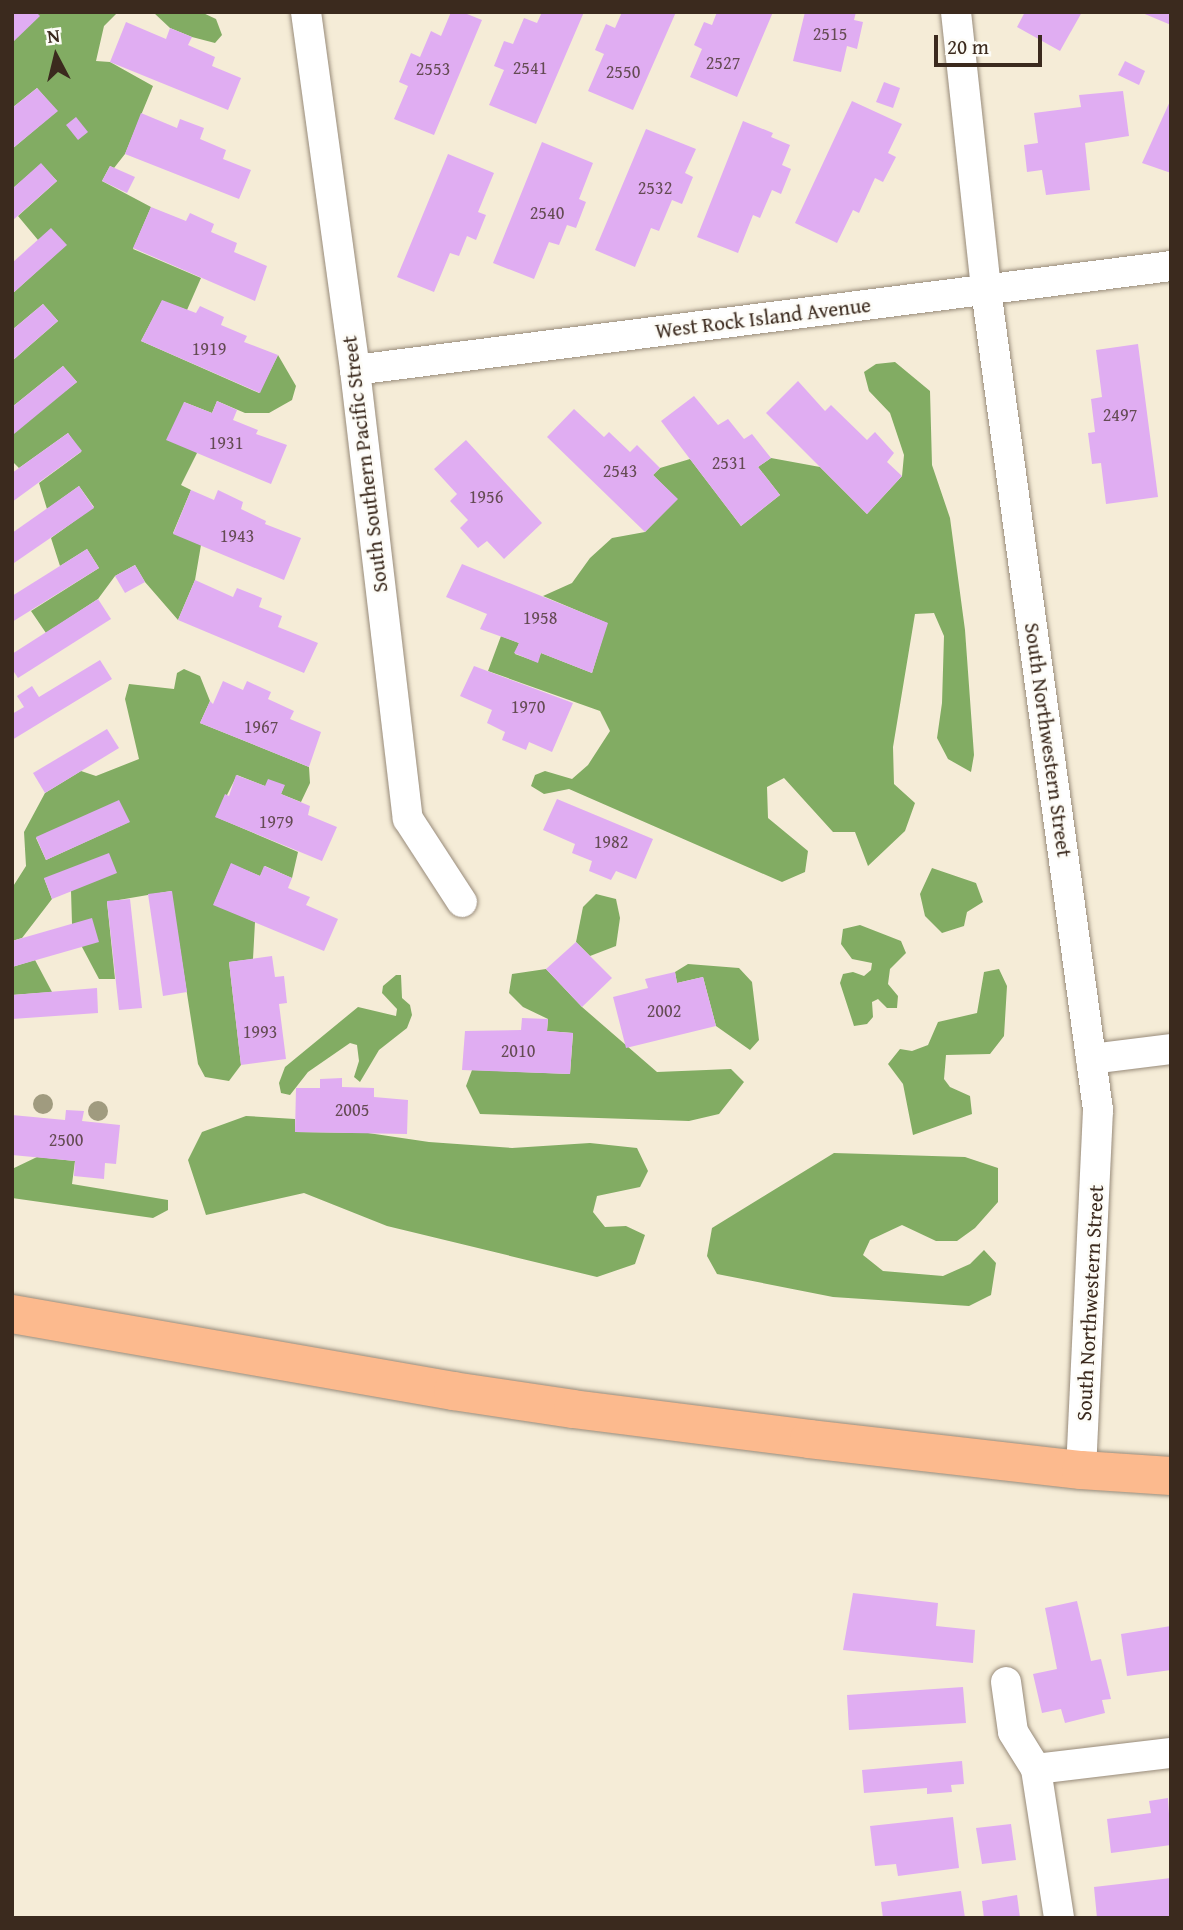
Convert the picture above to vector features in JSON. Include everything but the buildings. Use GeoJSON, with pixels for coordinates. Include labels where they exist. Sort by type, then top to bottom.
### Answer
{"type":"FeatureCollection","features":[{"type":"Feature","properties":{"kind":"main road"},"geometry":{"type":"LineString","coordinates":[[12,1314],[573,1409],[748,1432],[1082,1469],[1171,1476]]}},
{"type":"Feature","properties":{"kind":"street","name":"South Southern Pacific Street"},"geometry":{"type":"LineString","coordinates":[[306,12],[355,370],[408,819],[462,902]]}},
{"type":"Feature","properties":{"kind":"street","name":"South Northwestern Street"},"geometry":{"type":"LineString","coordinates":[[956,12],[986,290],[1097,1110],[1097,1180],[1082,1469]]}},
{"type":"Feature","properties":{"kind":"street","name":"West Rock Island Avenue"},"geometry":{"type":"LineString","coordinates":[[355,370],[1171,266]]}},
{"type":"Feature","properties":{"kind":"street"},"geometry":{"type":"LineString","coordinates":[[1091,1059],[1171,1049]]}},
{"type":"Feature","properties":{"kind":"street"},"geometry":{"type":"LineString","coordinates":[[1006,1682],[1013,1732],[1036,1769],[1059,1918]]}},
{"type":"Feature","properties":{"kind":"street"},"geometry":{"type":"LineString","coordinates":[[1036,1769],[1171,1753]]}},
{"type":"Feature","properties":{"kind":"green space"},"geometry":{"type":"Polygon","coordinates":[[[36,12],[118,12],[104,26],[96,61],[110,62],[153,86],[125,154],[114,168],[110,166],[102,181],[151,207],[133,249],[201,278],[187,310],[162,301],[141,341],[259,393],[278,355],[296,386],[292,400],[269,413],[245,413],[217,401],[212,413],[184,402],[197,453],[181,485],[191,490],[173,533],[201,545],[195,580],[178,620],[145,582],[135,565],[115,576],[98,599],[46,633],[31,611],[99,568],[87,549],[60,566],[51,538],[94,507],[79,486],[47,509],[39,483],[81,452],[68,433],[19,468],[12,461],[12,432],[77,382],[63,366],[12,407],[12,361],[58,321],[43,304],[12,330],[12,294],[66,245],[38,240],[18,216],[57,181],[41,164],[12,189],[12,149],[57,111],[37,88],[12,108],[12,43],[36,12]]]}},
{"type":"Feature","properties":{"kind":"green space"},"geometry":{"type":"Polygon","coordinates":[[[153,12],[201,12],[216,19],[222,35],[215,43],[192,37],[170,28],[153,12]]]}},
{"type":"Feature","properties":{"kind":"green space"},"geometry":{"type":"Polygon","coordinates":[[[895,362],[930,391],[932,465],[950,518],[965,630],[974,755],[971,772],[948,759],[937,738],[942,703],[944,636],[934,613],[915,614],[893,747],[894,784],[915,803],[905,831],[868,866],[855,832],[833,832],[784,778],[767,787],[768,818],[808,851],[805,872],[782,882],[569,789],[544,794],[531,786],[535,775],[545,771],[572,779],[588,765],[610,731],[600,711],[488,671],[501,636],[519,643],[515,654],[537,662],[541,653],[592,673],[607,623],[543,596],[572,583],[590,558],[612,538],[645,532],[677,499],[653,475],[660,468],[690,459],[741,526],[780,495],[758,467],[771,458],[820,467],[867,514],[902,476],[904,455],[890,413],[869,391],[864,372],[876,364],[895,362]]]}},
{"type":"Feature","properties":{"kind":"green space"},"geometry":{"type":"Polygon","coordinates":[[[184,669],[200,676],[210,701],[200,723],[309,767],[310,783],[301,802],[281,794],[284,786],[265,786],[237,775],[216,817],[298,852],[292,878],[265,866],[260,876],[231,864],[214,904],[255,922],[253,959],[229,962],[241,1065],[229,1081],[205,1077],[198,1064],[171,891],[107,902],[115,979],[99,979],[82,947],[72,924],[71,891],[44,878],[52,899],[22,938],[12,941],[12,888],[26,866],[24,832],[45,793],[81,771],[96,776],[139,759],[125,699],[129,684],[174,689],[177,673],[184,669]],[[129,822],[36,838],[46,860],[129,822]]]}},
{"type":"Feature","properties":{"kind":"green space"},"geometry":{"type":"Polygon","coordinates":[[[932,868],[976,883],[983,902],[967,912],[964,926],[942,933],[925,916],[920,894],[932,868]]]}},
{"type":"Feature","properties":{"kind":"green space"},"geometry":{"type":"Polygon","coordinates":[[[596,894],[616,899],[620,918],[616,946],[590,956],[576,942],[583,907],[596,894]]]}},
{"type":"Feature","properties":{"kind":"green space"},"geometry":{"type":"Polygon","coordinates":[[[860,925],[901,941],[906,953],[890,969],[888,984],[898,996],[897,1008],[887,1008],[878,999],[872,1002],[873,1017],[867,1024],[854,1026],[840,983],[843,974],[853,972],[864,976],[871,970],[872,963],[852,959],[841,944],[843,929],[860,925]]]}},
{"type":"Feature","properties":{"kind":"green space"},"geometry":{"type":"Polygon","coordinates":[[[35,960],[52,992],[12,995],[12,967],[35,960]]]}},
{"type":"Feature","properties":{"kind":"green space"},"geometry":{"type":"Polygon","coordinates":[[[688,964],[739,968],[752,982],[759,1040],[750,1050],[716,1026],[703,977],[677,983],[675,972],[688,964]]]}},
{"type":"Feature","properties":{"kind":"green space"},"geometry":{"type":"Polygon","coordinates":[[[546,969],[582,1007],[657,1072],[731,1069],[744,1082],[719,1114],[689,1121],[480,1114],[466,1086],[472,1070],[570,1074],[573,1033],[547,1031],[548,1019],[523,1007],[509,993],[512,974],[546,969]]]}},
{"type":"Feature","properties":{"kind":"green space"},"geometry":{"type":"Polygon","coordinates":[[[999,969],[1007,986],[1004,1036],[990,1054],[946,1055],[944,1079],[950,1087],[970,1096],[972,1114],[913,1135],[903,1084],[888,1064],[900,1049],[912,1051],[928,1045],[938,1022],[977,1013],[984,972],[999,969]]]}},
{"type":"Feature","properties":{"kind":"green space"},"geometry":{"type":"Polygon","coordinates":[[[396,975],[401,975],[402,998],[410,1005],[412,1015],[407,1028],[379,1050],[360,1082],[354,1077],[359,1061],[357,1045],[350,1043],[308,1072],[290,1095],[281,1093],[279,1083],[285,1067],[358,1007],[396,1016],[397,1009],[382,993],[383,986],[396,975]]]}},
{"type":"Feature","properties":{"kind":"green space"},"geometry":{"type":"Polygon","coordinates":[[[246,1116],[295,1119],[295,1132],[368,1133],[429,1142],[512,1148],[590,1143],[637,1148],[648,1171],[640,1187],[597,1196],[593,1212],[605,1227],[626,1226],[645,1235],[635,1264],[597,1277],[387,1226],[304,1193],[206,1215],[188,1160],[202,1132],[246,1116]]]}},
{"type":"Feature","properties":{"kind":"green space"},"geometry":{"type":"Polygon","coordinates":[[[834,1153],[965,1157],[998,1168],[998,1202],[975,1228],[957,1241],[936,1241],[902,1225],[870,1240],[863,1255],[883,1271],[943,1276],[970,1264],[984,1250],[996,1263],[991,1295],[969,1306],[833,1297],[717,1274],[707,1256],[712,1228],[834,1153]]]}},
{"type":"Feature","properties":{"kind":"green space"},"geometry":{"type":"Polygon","coordinates":[[[37,1157],[75,1161],[72,1184],[168,1200],[168,1210],[153,1218],[12,1198],[12,1169],[37,1157]]]}}]}
